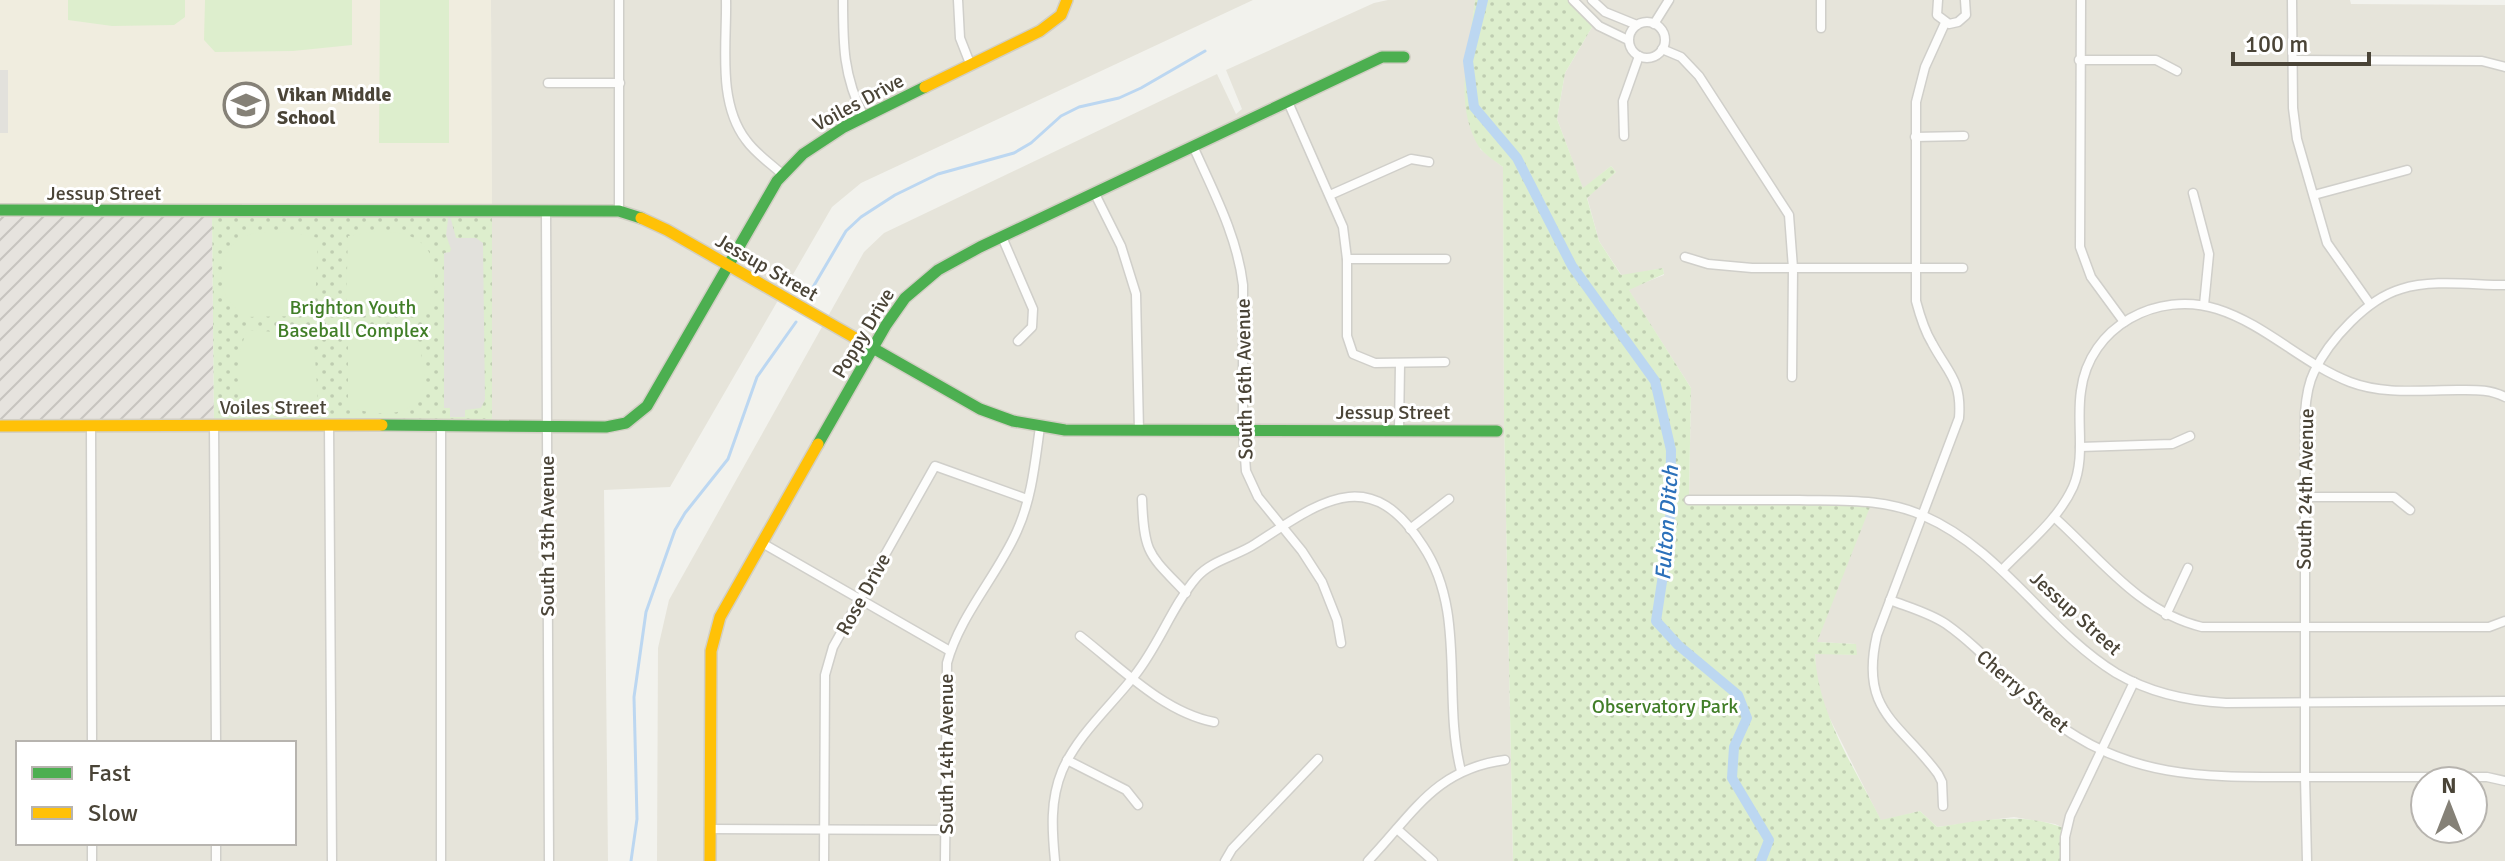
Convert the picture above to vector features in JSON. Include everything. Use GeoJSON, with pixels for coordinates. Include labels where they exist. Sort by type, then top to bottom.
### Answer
{"type":"FeatureCollection","features":[{"type":"Feature","properties":{"kind":"street"},"geometry":{"type":"LineString","coordinates":[[619,0],[619,211]]}},
{"type":"Feature","properties":{"kind":"street"},"geometry":{"type":"LineString","coordinates":[[726,0],[728,95],[734,119],[746,140],[782,174]]}},
{"type":"Feature","properties":{"kind":"street"},"geometry":{"type":"LineString","coordinates":[[843,0],[844,63],[851,90],[864,117]]}},
{"type":"Feature","properties":{"kind":"street"},"geometry":{"type":"LineString","coordinates":[[958,0],[960,38],[971,66]]}},
{"type":"Feature","properties":{"kind":"street","name":"Voiles Drive"},"geometry":{"type":"LineString","coordinates":[[547,427],[613,426],[626,423],[643,410],[782,174],[820,141],[1049,25],[1061,15],[1067,0]]}},
{"type":"Feature","properties":{"kind":"street"},"geometry":{"type":"LineString","coordinates":[[1573,0],[1599,26],[1628,40],[1632,51],[1639,56],[1653,57],[1662,49],[1664,37],[1654,24]]}},
{"type":"Feature","properties":{"kind":"street"},"geometry":{"type":"LineString","coordinates":[[1592,0],[1605,12],[1637,25],[1654,24]]}},
{"type":"Feature","properties":{"kind":"street"},"geometry":{"type":"LineString","coordinates":[[1654,24],[1669,0]]}},
{"type":"Feature","properties":{"kind":"street"},"geometry":{"type":"LineString","coordinates":[[1821,0],[1821,28]]}},
{"type":"Feature","properties":{"kind":"street"},"geometry":{"type":"LineString","coordinates":[[1937,1],[1937,15],[1945,23],[1954,24],[1963,19],[1967,10],[1965,0]]}},
{"type":"Feature","properties":{"kind":"street"},"geometry":{"type":"LineString","coordinates":[[2081,0],[2080,247],[2091,277],[2124,322]]}},
{"type":"Feature","properties":{"kind":"street"},"geometry":{"type":"LineString","coordinates":[[2292,0],[2295,127],[2332,254],[2370,304],[2400,289],[2418,285],[2505,285]]}},
{"type":"Feature","properties":{"kind":"street"},"geometry":{"type":"LineString","coordinates":[[1943,806],[1942,782],[1938,774],[1891,724],[1875,687],[1872,661],[1890,600],[1956,432],[1960,403],[1950,370],[1920,319],[1916,301],[1916,102],[1920,82],[1945,23]]}},
{"type":"Feature","properties":{"kind":"street"},"geometry":{"type":"LineString","coordinates":[[1628,40],[1637,25]]}},
{"type":"Feature","properties":{"kind":"street"},"geometry":{"type":"LineString","coordinates":[[1662,49],[1681,57],[1699,76],[1789,215],[1793,268],[1792,377]]}},
{"type":"Feature","properties":{"kind":"street"},"geometry":{"type":"LineString","coordinates":[[1624,136],[1623,101],[1639,56]]}},
{"type":"Feature","properties":{"kind":"street","name":"Poppy Drive"},"geometry":{"type":"LineString","coordinates":[[710,861],[711,651],[720,617],[897,306],[924,277],[954,259],[1382,57],[1404,57]]}},
{"type":"Feature","properties":{"kind":"street"},"geometry":{"type":"LineString","coordinates":[[2079,60],[2156,60],[2177,71]]}},
{"type":"Feature","properties":{"kind":"street"},"geometry":{"type":"LineString","coordinates":[[2293,60],[2482,61],[2505,67]]}},
{"type":"Feature","properties":{"kind":"street"},"geometry":{"type":"LineString","coordinates":[[548,83],[620,83]]}},
{"type":"Feature","properties":{"kind":"street"},"geometry":{"type":"LineString","coordinates":[[1288,102],[1343,227],[1349,347],[1355,356],[1375,363],[1445,362]]}},
{"type":"Feature","properties":{"kind":"street"},"geometry":{"type":"LineString","coordinates":[[1915,137],[1964,136]]}},
{"type":"Feature","properties":{"kind":"street","name":"South 16th Avenue"},"geometry":{"type":"LineString","coordinates":[[1193,146],[1225,219],[1240,265],[1243,285],[1244,458],[1250,483],[1322,582],[1337,620],[1341,643]]}},
{"type":"Feature","properties":{"kind":"street"},"geometry":{"type":"LineString","coordinates":[[1330,195],[1411,159],[1429,162]]}},
{"type":"Feature","properties":{"kind":"street"},"geometry":{"type":"LineString","coordinates":[[2314,195],[2407,170]]}},
{"type":"Feature","properties":{"kind":"street"},"geometry":{"type":"LineString","coordinates":[[1094,192],[1121,246],[1136,294],[1139,431]]}},
{"type":"Feature","properties":{"kind":"street"},"geometry":{"type":"LineString","coordinates":[[2193,193],[2210,259],[2204,305]]}},
{"type":"Feature","properties":{"kind":"street","name":"Jessup Street"},"geometry":{"type":"LineString","coordinates":[[0,210],[619,211],[645,219],[980,409],[1013,421],[1040,427],[1139,431],[1497,431]]}},
{"type":"Feature","properties":{"kind":"street","name":"South 13th Avenue"},"geometry":{"type":"LineString","coordinates":[[546,212],[549,861]]}},
{"type":"Feature","properties":{"kind":"street"},"geometry":{"type":"LineString","coordinates":[[1002,237],[1033,309],[1032,327],[1018,341]]}},
{"type":"Feature","properties":{"kind":"street"},"geometry":{"type":"LineString","coordinates":[[1685,257],[1729,267],[1963,268]]}},
{"type":"Feature","properties":{"kind":"street"},"geometry":{"type":"LineString","coordinates":[[1347,259],[1446,259]]}},
{"type":"Feature","properties":{"kind":"street"},"geometry":{"type":"LineString","coordinates":[[2003,569],[2054,517],[2076,479],[2080,447],[2080,392],[2086,368],[2097,348],[2124,322],[2158,306],[2182,303],[2204,305],[2225,312],[2344,380],[2374,389],[2477,390],[2505,397]]}},
{"type":"Feature","properties":{"kind":"street","name":"South 24th Avenue"},"geometry":{"type":"LineString","coordinates":[[2307,861],[2306,400],[2311,377],[2318,364],[2370,304]]}},
{"type":"Feature","properties":{"kind":"street"},"geometry":{"type":"LineString","coordinates":[[1347,363],[1355,356]]}},
{"type":"Feature","properties":{"kind":"street"},"geometry":{"type":"LineString","coordinates":[[1399,430],[1400,364]]}},
{"type":"Feature","properties":{"kind":"street"},"geometry":{"type":"LineString","coordinates":[[329,424],[332,861]]}},
{"type":"Feature","properties":{"kind":"street","name":"Voiles Street"},"geometry":{"type":"LineString","coordinates":[[0,426],[329,424],[547,427]]}},
{"type":"Feature","properties":{"kind":"street"},"geometry":{"type":"LineString","coordinates":[[214,425],[216,741]]}},
{"type":"Feature","properties":{"kind":"street"},"geometry":{"type":"LineString","coordinates":[[91,426],[92,741]]}},
{"type":"Feature","properties":{"kind":"street"},"geometry":{"type":"LineString","coordinates":[[441,427],[441,861]]}},
{"type":"Feature","properties":{"kind":"street","name":"South 14th Avenue"},"geometry":{"type":"LineString","coordinates":[[945,861],[946,671],[950,651],[1012,540],[1027,499],[1040,427]]}},
{"type":"Feature","properties":{"kind":"street"},"geometry":{"type":"LineString","coordinates":[[2080,447],[2172,444],[2190,436]]}},
{"type":"Feature","properties":{"kind":"street","name":"Rose Drive"},"geometry":{"type":"LineString","coordinates":[[824,861],[825,675],[833,647],[859,599],[935,466],[1027,499]]}},
{"type":"Feature","properties":{"kind":"street"},"geometry":{"type":"LineString","coordinates":[[1055,861],[1053,810],[1067,760],[1085,733],[1133,677],[1198,576],[1314,506],[1349,497],[1388,506],[1422,543],[1436,570],[1446,603],[1452,720],[1461,771]]}},
{"type":"Feature","properties":{"kind":"street"},"geometry":{"type":"LineString","coordinates":[[2304,497],[2394,497],[2410,510]]}},
{"type":"Feature","properties":{"kind":"street"},"geometry":{"type":"LineString","coordinates":[[1142,499],[1143,530],[1150,555],[1186,593]]}},
{"type":"Feature","properties":{"kind":"street"},"geometry":{"type":"LineString","coordinates":[[1410,529],[1449,499]]}},
{"type":"Feature","properties":{"kind":"street","name":"Jessup Street"},"geometry":{"type":"LineString","coordinates":[[1689,500],[1858,501],[1888,504],[1922,515],[1965,538],[2003,569],[2100,662],[2134,682],[2163,694],[2198,702],[2505,701]]}},
{"type":"Feature","properties":{"kind":"street"},"geometry":{"type":"LineString","coordinates":[[2054,517],[2137,596],[2166,615],[2184,622],[2215,628],[2305,628],[2489,627],[2505,621]]}},
{"type":"Feature","properties":{"kind":"street"},"geometry":{"type":"LineString","coordinates":[[762,543],[950,651]]}},
{"type":"Feature","properties":{"kind":"street"},"geometry":{"type":"LineString","coordinates":[[2166,615],[2188,568]]}},
{"type":"Feature","properties":{"kind":"street","name":"Cherry Street"},"geometry":{"type":"LineString","coordinates":[[1890,600],[1948,625],[2053,721],[2101,749],[2134,763],[2183,775],[2211,777],[2487,777],[2505,781]]}},
{"type":"Feature","properties":{"kind":"street"},"geometry":{"type":"LineString","coordinates":[[1080,636],[1173,707],[1196,718],[1214,722]]}},
{"type":"Feature","properties":{"kind":"street"},"geometry":{"type":"LineString","coordinates":[[2065,861],[2065,837],[2070,816],[2134,682]]}},
{"type":"Feature","properties":{"kind":"street"},"geometry":{"type":"LineString","coordinates":[[1225,861],[1232,849],[1318,759]]}},
{"type":"Feature","properties":{"kind":"street"},"geometry":{"type":"LineString","coordinates":[[1067,760],[1126,790],[1138,805]]}},
{"type":"Feature","properties":{"kind":"street"},"geometry":{"type":"LineString","coordinates":[[1368,861],[1431,793],[1461,771],[1505,760]]}},
{"type":"Feature","properties":{"kind":"street"},"geometry":{"type":"LineString","coordinates":[[709,829],[945,830]]}},
{"type":"Feature","properties":{"kind":"street"},"geometry":{"type":"LineString","coordinates":[[1397,829],[1433,861]]}},
{"type":"Feature","properties":{"kind":"shaded area","name":"Vikan Middle School"},"geometry":{"type":"Polygon","coordinates":[[[0,0],[491,0],[492,212],[0,210],[0,0]]]}},
{"type":"Feature","properties":{"kind":"shaded area"},"geometry":{"type":"Polygon","coordinates":[[[491,0],[1253,0],[861,183],[832,207],[670,487],[604,490],[608,861],[0,861],[0,426],[492,427],[491,0]]]}},
{"type":"Feature","properties":{"kind":"shaded area"},"geometry":{"type":"Polygon","coordinates":[[[1388,0],[1475,0],[1473,18],[1480,149],[1503,167],[1504,420],[1513,861],[657,861],[658,648],[669,600],[864,252],[884,233],[1217,74],[1236,114],[1242,109],[1226,70],[1374,3],[1388,0]]]}},
{"type":"Feature","properties":{"kind":"shaded area"},"geometry":{"type":"Polygon","coordinates":[[[1573,0],[2350,0],[2351,4],[2505,5],[2505,861],[2065,861],[2066,829],[2055,824],[2014,817],[1937,827],[1920,811],[1881,821],[1824,707],[1816,677],[1815,653],[1856,655],[1856,644],[1817,642],[1689,500],[1691,388],[1628,289],[1664,275],[1663,268],[1622,276],[1599,241],[1587,197],[1616,172],[1611,166],[1583,189],[1557,119],[1565,73],[1595,22],[1573,0]]]}},
{"type":"Feature","properties":{"kind":"shaded area"},"geometry":{"type":"Polygon","coordinates":[[[0,70],[8,70],[8,133],[0,133],[0,70]]]}},
{"type":"Feature","properties":{"kind":"shaded area"},"geometry":{"type":"Polygon","coordinates":[[[0,210],[212,211],[214,425],[0,426],[0,210]]]}},
{"type":"Feature","properties":{"kind":"shaded area"},"geometry":{"type":"Polygon","coordinates":[[[449,212],[456,238],[476,238],[483,243],[485,400],[481,408],[465,410],[465,417],[450,417],[450,408],[444,408],[444,253],[451,249],[446,235],[449,212]]]}},
{"type":"Feature","properties":{"kind":"green space"},"geometry":{"type":"Polygon","coordinates":[[[68,0],[185,0],[185,17],[174,25],[112,26],[68,20],[68,0]]]}},
{"type":"Feature","properties":{"kind":"green space"},"geometry":{"type":"Polygon","coordinates":[[[205,0],[352,0],[352,45],[293,51],[215,52],[204,40],[205,0]]]}},
{"type":"Feature","properties":{"kind":"green space"},"geometry":{"type":"Polygon","coordinates":[[[380,0],[449,0],[449,143],[379,143],[380,0]]]}},
{"type":"Feature","properties":{"kind":"green space","name":"Observatory Park"},"geometry":{"type":"Polygon","coordinates":[[[1475,0],[1573,0],[1595,22],[1565,73],[1557,119],[1583,188],[1611,166],[1616,172],[1587,198],[1599,241],[1621,275],[1663,268],[1664,274],[1629,290],[1691,388],[1689,499],[1872,502],[1817,642],[1856,644],[1857,655],[1815,654],[1830,719],[1881,820],[1920,811],[1937,827],[2002,819],[2034,820],[2066,829],[2065,861],[1513,861],[1504,420],[1503,167],[1479,147],[1466,112],[1465,75],[1475,0]]]}},
{"type":"Feature","properties":{"kind":"green space","name":"Brighton Youth Baseball Complex"},"geometry":{"type":"Polygon","coordinates":[[[212,211],[492,212],[492,427],[214,425],[212,211]]]}},
{"type":"Feature","properties":{"kind":"green space"},"geometry":{"type":"Polygon","coordinates":[[[377,231],[416,239],[430,254],[434,264],[435,286],[425,316],[353,316],[346,307],[348,236],[377,231]]]}},
{"type":"Feature","properties":{"kind":"green space"},"geometry":{"type":"Polygon","coordinates":[[[296,233],[318,238],[315,308],[305,316],[244,317],[230,302],[222,284],[225,259],[232,245],[251,234],[296,233]]]}},
{"type":"Feature","properties":{"kind":"green space"},"geometry":{"type":"Polygon","coordinates":[[[247,330],[305,334],[314,341],[318,404],[274,412],[247,401],[240,389],[237,373],[247,330]]]}},
{"type":"Feature","properties":{"kind":"green space"},"geometry":{"type":"Polygon","coordinates":[[[354,337],[416,339],[423,361],[424,379],[421,393],[414,404],[387,413],[348,407],[348,343],[354,337]]]}},
{"type":"Feature","properties":{"kind":"waterway","name":"Fulton Ditch"},"geometry":{"type":"LineString","coordinates":[[1483,0],[1468,61],[1474,107],[1517,158],[1572,266],[1655,381],[1671,450],[1670,529],[1656,621],[1678,645],[1738,695],[1747,718],[1734,747],[1732,778],[1769,840],[1761,861]]}},
{"type":"Feature","properties":{"kind":"waterway"},"geometry":{"type":"LineString","coordinates":[[809,294],[846,231],[861,217],[895,195],[938,174],[1014,153],[1031,143],[1061,116],[1079,107],[1119,98],[1205,51]]}},
{"type":"Feature","properties":{"kind":"waterway"},"geometry":{"type":"LineString","coordinates":[[631,861],[637,819],[634,697],[646,612],[675,530],[728,459],[757,377],[796,322]]}},
{"type":"Feature","properties":{"kind":"traffic: fast"},"geometry":{"type":"LineString","coordinates":[[818,444],[886,325],[905,298],[938,270],[980,247],[1382,57],[1404,57]]}},
{"type":"Feature","properties":{"kind":"traffic: fast"},"geometry":{"type":"LineString","coordinates":[[382,425],[606,427],[626,423],[647,406],[777,181],[803,154],[844,127],[925,87]]}},
{"type":"Feature","properties":{"kind":"traffic: fast"},"geometry":{"type":"LineString","coordinates":[[0,210],[619,211],[641,218]]}},
{"type":"Feature","properties":{"kind":"traffic: fast"},"geometry":{"type":"LineString","coordinates":[[864,343],[980,409],[1013,421],[1065,430],[1497,431]]}},
{"type":"Feature","properties":{"kind":"traffic: slow"},"geometry":{"type":"LineString","coordinates":[[925,87],[1040,31],[1061,15],[1067,0]]}},
{"type":"Feature","properties":{"kind":"traffic: slow"},"geometry":{"type":"LineString","coordinates":[[641,218],[864,343]]}},
{"type":"Feature","properties":{"kind":"traffic: slow"},"geometry":{"type":"LineString","coordinates":[[0,426],[382,425]]}},
{"type":"Feature","properties":{"kind":"traffic: slow"},"geometry":{"type":"LineString","coordinates":[[710,861],[711,651],[720,617],[818,444]]}},
{"type":"Feature","properties":{"kind":"place","name":"Vikan Middle School"},"geometry":{"type":"Point","coordinates":[246,105]}}]}
